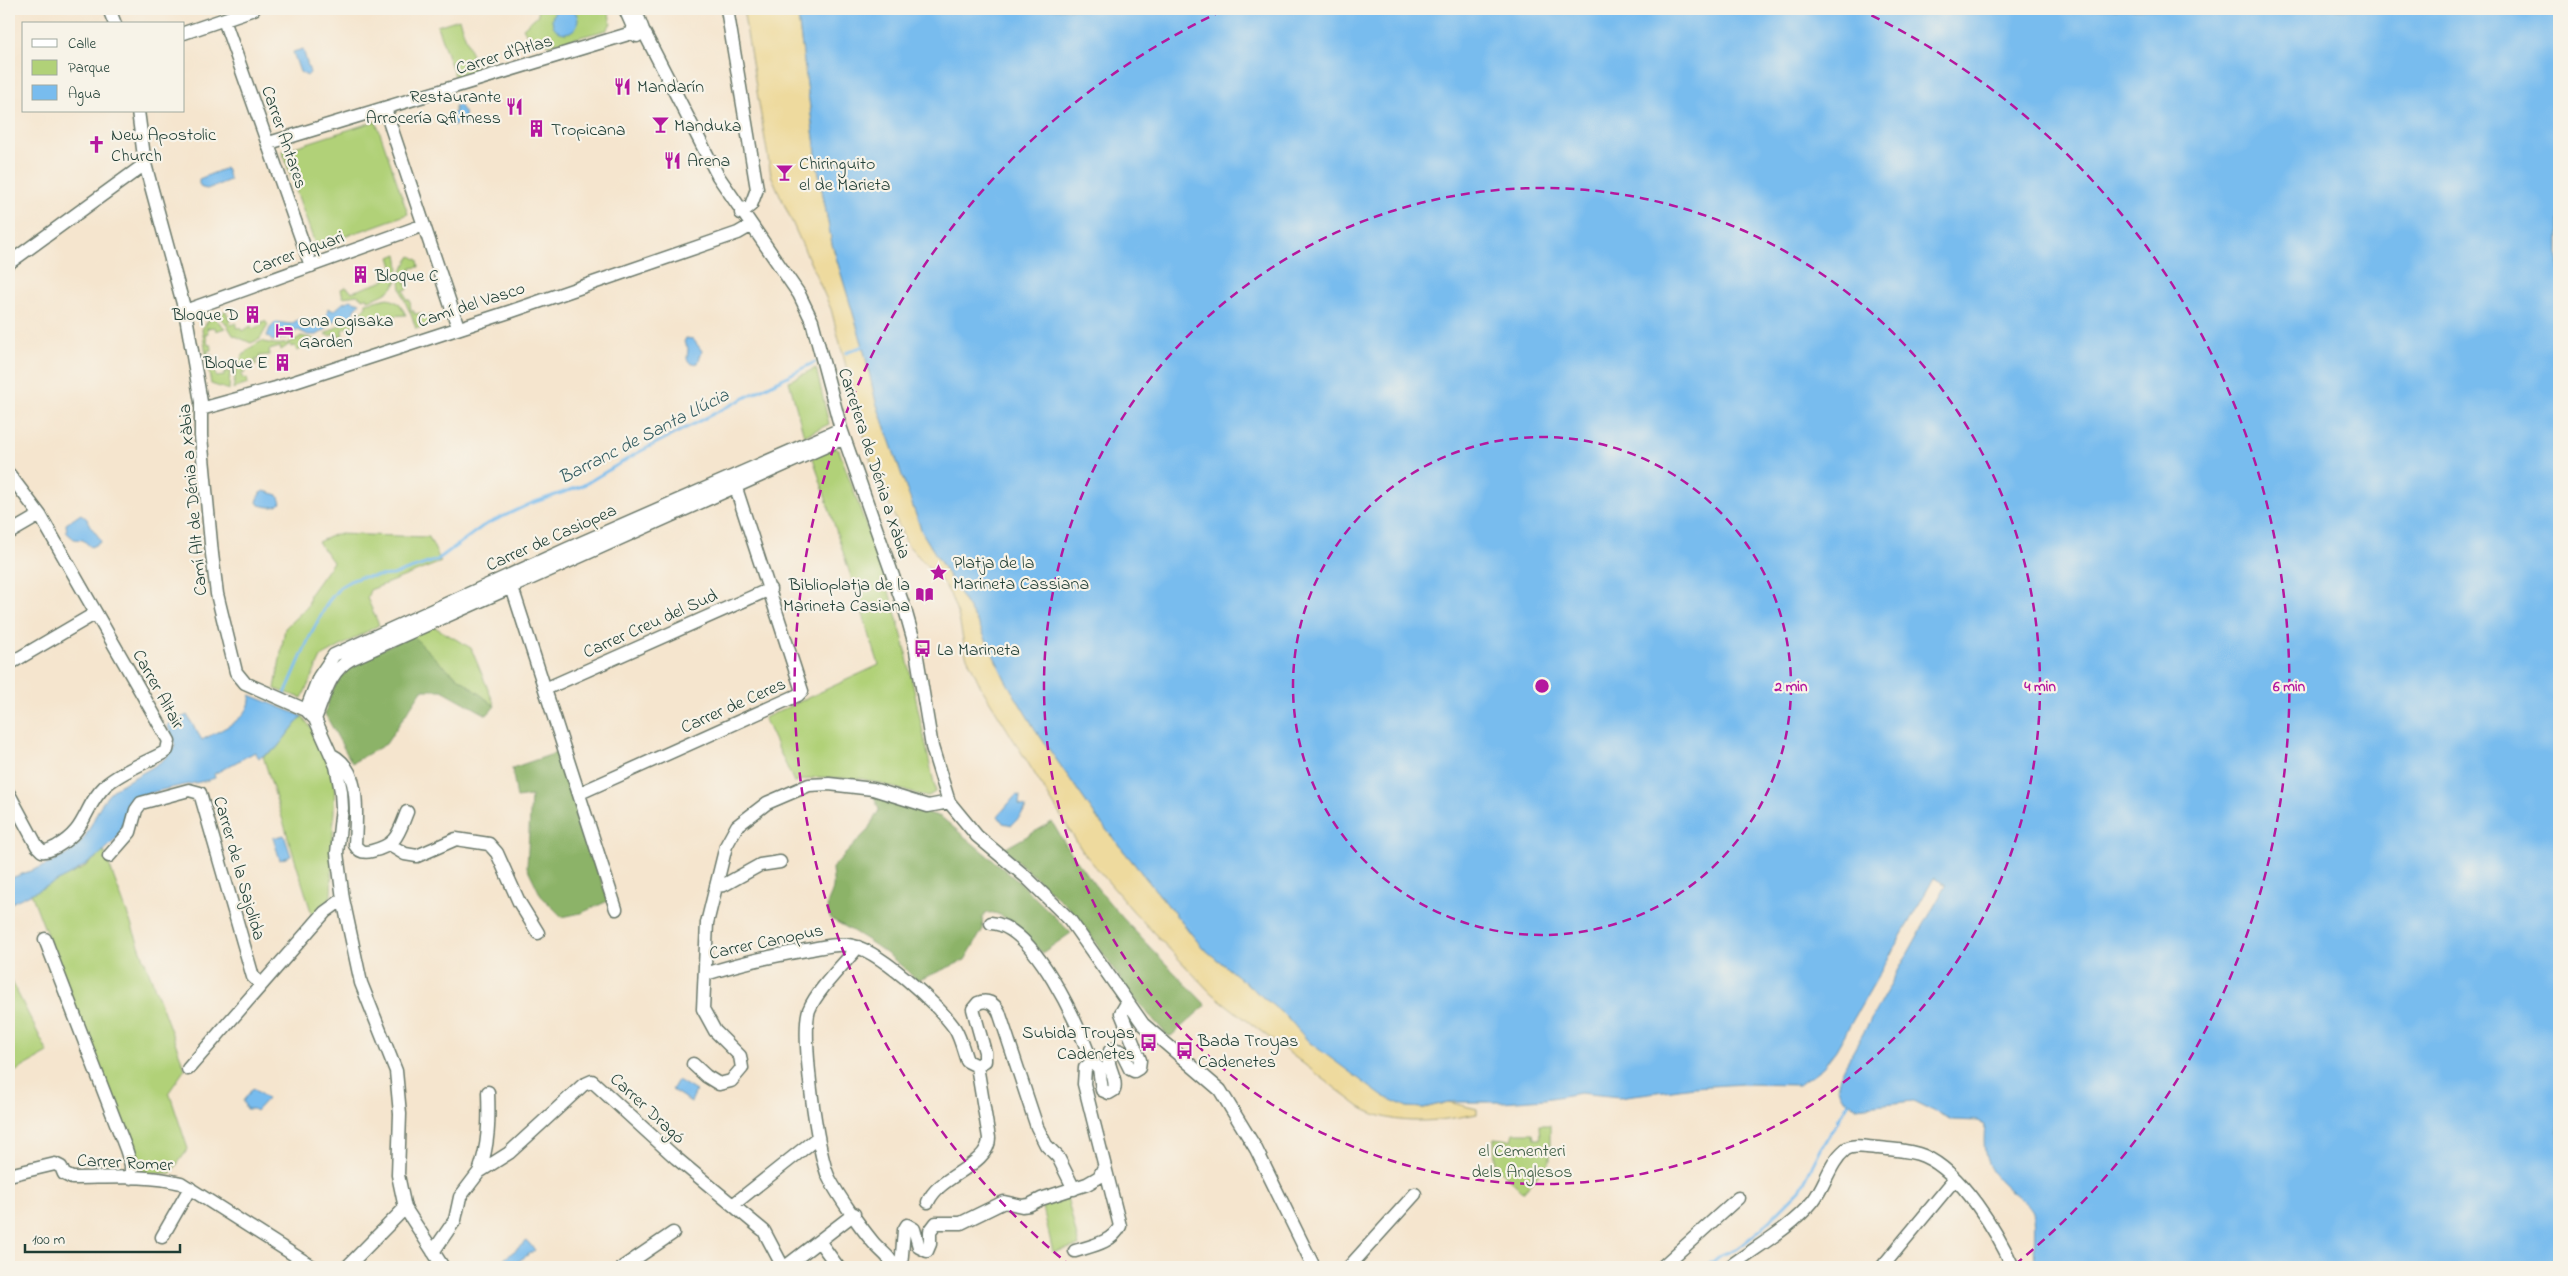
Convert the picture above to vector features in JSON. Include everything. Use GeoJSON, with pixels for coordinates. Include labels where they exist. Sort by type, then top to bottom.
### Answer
{"type":"FeatureCollection","features":[{"type":"Feature","properties":{"kind":"street"},"geometry":{"type":"LineString","coordinates":[[109,9],[113,22]]}},
{"type":"Feature","properties":{"kind":"street"},"geometry":{"type":"LineString","coordinates":[[185,33],[254,9]]}},
{"type":"Feature","properties":{"kind":"street","name":"Carretera de Dénia a Xàbia"},"geometry":{"type":"LineString","coordinates":[[625,9],[635,32],[651,60],[668,81]]}},
{"type":"Feature","properties":{"kind":"street","name":"Carretera de Dénia a Xàbia"},"geometry":{"type":"LineString","coordinates":[[635,9],[642,30],[710,163],[741,213],[799,294],[809,313],[843,433],[906,613],[915,645],[932,747],[949,802],[977,836],[1064,914],[1085,940],[1143,1024],[1159,1040],[1220,1090],[1256,1149],[1308,1265]]}},
{"type":"Feature","properties":{"kind":"street"},"geometry":{"type":"LineString","coordinates":[[727,9],[757,189],[756,196],[751,205],[741,213]]}},
{"type":"Feature","properties":{"kind":"street","name":"Carrer Antares"},"geometry":{"type":"LineString","coordinates":[[224,20],[311,266]]}},
{"type":"Feature","properties":{"kind":"street","name":"Carrer d'Atlas"},"geometry":{"type":"LineString","coordinates":[[269,143],[635,32]]}},
{"type":"Feature","properties":{"kind":"street"},"geometry":{"type":"LineString","coordinates":[[385,109],[458,327]]}},
{"type":"Feature","properties":{"kind":"street","name":"Camí Alt de Dénia a Xàbia"},"geometry":{"type":"LineString","coordinates":[[138,112],[145,164],[185,311],[201,409],[201,436],[217,594],[238,677],[245,683],[307,712]]}},
{"type":"Feature","properties":{"kind":"street"},"geometry":{"type":"LineString","coordinates":[[9,263],[145,164]]}},
{"type":"Feature","properties":{"kind":"street","name":"Carrer Aquari"},"geometry":{"type":"LineString","coordinates":[[185,311],[424,224]]}},
{"type":"Feature","properties":{"kind":"street","name":"Camí del Vasco"},"geometry":{"type":"LineString","coordinates":[[201,409],[276,388],[608,278],[738,233],[750,226]]}},
{"type":"Feature","properties":{"kind":"street","name":"Carrer de Casiopea"},"geometry":{"type":"LineString","coordinates":[[307,712],[342,664],[509,580],[843,433]]}},
{"type":"Feature","properties":{"kind":"street","name":"Carrer Altair"},"geometry":{"type":"LineString","coordinates":[[9,474],[40,515],[168,736],[167,750],[106,786],[91,805],[79,830],[48,851],[42,850],[37,846],[9,794]]}},
{"type":"Feature","properties":{"kind":"street","name":"Carrer de Ceres"},"geometry":{"type":"LineString","coordinates":[[580,793],[801,693],[802,686],[733,481]]}},
{"type":"Feature","properties":{"kind":"street"},"geometry":{"type":"LineString","coordinates":[[9,533],[40,515]]}},
{"type":"Feature","properties":{"kind":"street"},"geometry":{"type":"LineString","coordinates":[[509,580],[580,793],[616,909]]}},
{"type":"Feature","properties":{"kind":"street","name":"Carrer Creu del Sud"},"geometry":{"type":"LineString","coordinates":[[545,689],[770,589]]}},
{"type":"Feature","properties":{"kind":"street"},"geometry":{"type":"LineString","coordinates":[[9,664],[96,613]]}},
{"type":"Feature","properties":{"kind":"street"},"geometry":{"type":"LineString","coordinates":[[307,712],[332,754],[342,791],[337,853],[343,899],[360,984],[396,1072],[400,1114],[398,1175],[405,1208],[443,1267]]}},
{"type":"Feature","properties":{"kind":"street"},"geometry":{"type":"LineString","coordinates":[[332,754],[342,760],[354,788],[355,845],[358,850],[366,853],[390,845],[398,834],[407,812]]}},
{"type":"Feature","properties":{"kind":"street","name":"Carrer Canopus"},"geometry":{"type":"LineString","coordinates":[[949,802],[928,806],[872,788],[818,784],[793,790],[766,803],[734,830],[723,854],[706,924],[706,974],[747,962],[840,944],[858,947],[882,961],[934,1004],[957,1032],[967,1061],[977,1066]]}},
{"type":"Feature","properties":{"kind":"street","name":"Carrer de la Sajolida"},"geometry":{"type":"LineString","coordinates":[[109,856],[130,832],[136,810],[141,803],[189,790],[200,793],[253,977],[261,984]]}},
{"type":"Feature","properties":{"kind":"street"},"geometry":{"type":"LineString","coordinates":[[390,845],[405,854],[417,856],[456,839],[489,844],[497,853],[520,902],[538,933]]}},
{"type":"Feature","properties":{"kind":"street"},"geometry":{"type":"LineString","coordinates":[[716,886],[724,885],[760,864],[780,862]]}},
{"type":"Feature","properties":{"kind":"street"},"geometry":{"type":"LineString","coordinates":[[188,1069],[325,912],[343,899]]}},
{"type":"Feature","properties":{"kind":"street"},"geometry":{"type":"LineString","coordinates":[[992,923],[1003,925],[1014,932],[1041,963],[1069,1007],[1092,1062],[1099,1068],[1102,1090],[1108,1093],[1115,1088],[1108,1059],[1110,1051],[1117,1049],[1125,1056],[1130,1069],[1139,1068],[1140,1060],[1121,1013],[1127,1003]]}},
{"type":"Feature","properties":{"kind":"street"},"geometry":{"type":"LineString","coordinates":[[45,939],[126,1149],[131,1166],[131,1178]]}},
{"type":"Feature","properties":{"kind":"street"},"geometry":{"type":"LineString","coordinates":[[858,947],[816,998],[809,1011],[808,1040],[817,1138],[829,1178],[894,1267]]}},
{"type":"Feature","properties":{"kind":"street"},"geometry":{"type":"LineString","coordinates":[[693,1064],[706,1076],[719,1084],[731,1081],[742,1068],[740,1056],[715,1031],[703,1009],[706,974]]}},
{"type":"Feature","properties":{"kind":"street","name":"Carrer Canopus"},"geometry":{"type":"LineString","coordinates":[[977,1066],[981,1065],[986,1058],[973,1010],[978,1003],[984,1001],[993,1004],[999,1012],[1037,1127],[1046,1145],[1058,1157],[1074,1189]]}},
{"type":"Feature","properties":{"kind":"street"},"geometry":{"type":"LineString","coordinates":[[1075,1251],[1102,1243],[1110,1238],[1120,1226],[1084,1084],[1085,1068],[1092,1062]]}},
{"type":"Feature","properties":{"kind":"street","name":"Carrer Canopus"},"geometry":{"type":"LineString","coordinates":[[928,1202],[937,1187],[983,1156],[988,1147],[989,1138],[977,1066]]}},
{"type":"Feature","properties":{"kind":"street","name":"Carrer Dragó"},"geometry":{"type":"LineString","coordinates":[[433,1252],[455,1220],[460,1197],[479,1172],[509,1153],[582,1085],[592,1081],[676,1158],[734,1204],[764,1231],[784,1267]]}},
{"type":"Feature","properties":{"kind":"street"},"geometry":{"type":"LineString","coordinates":[[479,1172],[486,1151],[490,1126],[488,1092]]}},
{"type":"Feature","properties":{"kind":"street"},"geometry":{"type":"LineString","coordinates":[[734,1204],[817,1138]]}},
{"type":"Feature","properties":{"kind":"street"},"geometry":{"type":"LineString","coordinates":[[1729,1267],[1791,1221],[1809,1205],[1846,1149],[1854,1146],[1896,1149],[1923,1156],[1954,1180],[1977,1204],[2013,1267]]}},
{"type":"Feature","properties":{"kind":"street","name":"Carrer Romer"},"geometry":{"type":"LineString","coordinates":[[9,1175],[55,1164],[62,1167],[65,1175],[72,1178],[169,1180],[190,1188],[314,1267]]}},
{"type":"Feature","properties":{"kind":"street"},"geometry":{"type":"LineString","coordinates":[[902,1267],[904,1230],[907,1225],[914,1229],[919,1247],[927,1251],[930,1244],[930,1231],[936,1223],[961,1223],[998,1204],[1029,1205],[1041,1199],[1074,1189],[1099,1177],[1104,1167]]}},
{"type":"Feature","properties":{"kind":"street"},"geometry":{"type":"LineString","coordinates":[[1882,1267],[1954,1180]]}},
{"type":"Feature","properties":{"kind":"street"},"geometry":{"type":"LineString","coordinates":[[162,1237],[190,1188]]}},
{"type":"Feature","properties":{"kind":"street"},"geometry":{"type":"LineString","coordinates":[[1349,1267],[1415,1194]]}},
{"type":"Feature","properties":{"kind":"street"},"geometry":{"type":"LineString","coordinates":[[1662,1267],[1738,1198]]}},
{"type":"Feature","properties":{"kind":"street"},"geometry":{"type":"LineString","coordinates":[[347,1267],[405,1208]]}},
{"type":"Feature","properties":{"kind":"street"},"geometry":{"type":"LineString","coordinates":[[784,1267],[854,1214]]}},
{"type":"Feature","properties":{"kind":"street"},"geometry":{"type":"LineString","coordinates":[[623,1267],[673,1233]]}},
{"type":"Feature","properties":{"kind":"street"},"geometry":{"type":"LineString","coordinates":[[819,1241],[838,1267]]}},
{"type":"Feature","properties":{"kind":"green space"},"geometry":{"type":"Polygon","coordinates":[[[537,9],[559,9],[556,11],[556,29],[565,33],[574,29],[574,11],[571,9],[608,9],[611,23],[607,30],[549,45],[541,40],[531,42],[523,28],[538,15],[537,9]]]}},
{"type":"Feature","properties":{"kind":"green space"},"geometry":{"type":"Polygon","coordinates":[[[459,19],[477,70],[455,77],[437,26],[459,19]]]}},
{"type":"Feature","properties":{"kind":"green space"},"geometry":{"type":"Polygon","coordinates":[[[376,121],[408,214],[316,247],[282,151],[376,121]]]}},
{"type":"Feature","properties":{"kind":"green space"},"geometry":{"type":"Polygon","coordinates":[[[397,254],[399,272],[390,290],[368,300],[367,297],[364,299],[357,295],[343,297],[341,289],[346,287],[352,292],[384,281],[384,273],[394,270],[390,257],[397,254]]]}},
{"type":"Feature","properties":{"kind":"green space"},"geometry":{"type":"Polygon","coordinates":[[[411,256],[418,260],[419,267],[411,268],[412,274],[407,275],[407,279],[404,279],[408,289],[404,290],[407,300],[410,300],[411,311],[414,311],[414,314],[421,313],[422,317],[431,315],[432,319],[426,325],[416,329],[400,284],[404,266],[411,256]]]}},
{"type":"Feature","properties":{"kind":"green space"},"geometry":{"type":"Polygon","coordinates":[[[388,298],[400,304],[406,315],[389,316],[390,320],[384,322],[382,317],[376,317],[367,322],[366,319],[357,322],[358,325],[352,325],[342,330],[343,335],[338,337],[337,333],[329,336],[325,334],[357,315],[366,306],[366,303],[388,298]]]}},
{"type":"Feature","properties":{"kind":"green space"},"geometry":{"type":"Polygon","coordinates":[[[226,311],[231,325],[236,323],[237,328],[240,328],[242,331],[251,326],[252,329],[262,325],[262,322],[265,321],[268,325],[260,339],[251,343],[233,335],[225,322],[216,314],[226,311]]]}},
{"type":"Feature","properties":{"kind":"green space"},"geometry":{"type":"Polygon","coordinates":[[[212,316],[225,328],[216,331],[215,327],[207,328],[208,333],[205,334],[208,345],[211,345],[208,355],[212,355],[213,372],[215,372],[216,377],[224,376],[224,372],[230,371],[229,390],[211,384],[202,329],[212,316]]]}},
{"type":"Feature","properties":{"kind":"green space"},"geometry":{"type":"Polygon","coordinates":[[[301,336],[314,339],[316,346],[312,347],[310,343],[301,346],[301,349],[297,351],[295,346],[291,347],[290,344],[281,350],[280,347],[269,350],[270,355],[259,356],[260,359],[255,360],[257,364],[242,366],[245,373],[241,374],[243,379],[247,378],[248,384],[233,389],[238,366],[243,355],[248,350],[262,341],[282,344],[292,342],[301,336]]]}},
{"type":"Feature","properties":{"kind":"green space"},"geometry":{"type":"Polygon","coordinates":[[[816,368],[829,424],[804,436],[789,381],[816,368]]]}},
{"type":"Feature","properties":{"kind":"green space"},"geometry":{"type":"Polygon","coordinates":[[[835,448],[839,450],[885,578],[903,639],[935,788],[935,792],[927,797],[863,779],[818,777],[794,782],[764,718],[879,665],[813,458],[835,448]]]}},
{"type":"Feature","properties":{"kind":"green space"},"geometry":{"type":"Polygon","coordinates":[[[336,534],[429,537],[441,562],[370,590],[367,598],[379,625],[321,657],[302,698],[275,689],[285,628],[308,606],[310,594],[333,562],[318,542],[336,534]]]}},
{"type":"Feature","properties":{"kind":"green space"},"geometry":{"type":"Polygon","coordinates":[[[433,626],[471,648],[495,706],[441,664],[412,635],[433,626]]]}},
{"type":"Feature","properties":{"kind":"green space"},"geometry":{"type":"Polygon","coordinates":[[[412,635],[441,664],[495,706],[487,715],[442,690],[422,690],[386,744],[352,763],[325,714],[330,697],[337,683],[357,663],[412,635]]]}},
{"type":"Feature","properties":{"kind":"green space"},"geometry":{"type":"Polygon","coordinates":[[[302,716],[321,741],[335,780],[331,895],[328,902],[313,918],[263,756],[276,749],[302,716]]]}},
{"type":"Feature","properties":{"kind":"green space"},"geometry":{"type":"Polygon","coordinates":[[[559,752],[608,901],[581,913],[562,917],[541,896],[527,867],[531,796],[517,798],[512,768],[559,752]]]}},
{"type":"Feature","properties":{"kind":"green space"},"geometry":{"type":"Polygon","coordinates":[[[871,795],[941,817],[1019,882],[1071,933],[1042,953],[1014,924],[996,913],[988,913],[982,917],[983,929],[965,960],[917,981],[898,962],[877,946],[831,919],[827,905],[833,888],[832,868],[867,831],[879,810],[875,799],[871,795]]]}},
{"type":"Feature","properties":{"kind":"green space"},"geometry":{"type":"Polygon","coordinates":[[[1052,822],[1084,871],[1122,917],[1204,1003],[1205,1006],[1171,1036],[1167,1035],[1129,992],[1085,927],[1069,908],[1004,849],[1052,822]]]}},
{"type":"Feature","properties":{"kind":"green space"},"geometry":{"type":"Polygon","coordinates":[[[104,851],[185,1069],[169,1092],[188,1149],[171,1173],[144,1174],[127,1143],[31,893],[82,869],[104,851]]]}},
{"type":"Feature","properties":{"kind":"green space"},"geometry":{"type":"Polygon","coordinates":[[[9,976],[48,1053],[9,1075],[9,976]]]}},
{"type":"Feature","properties":{"kind":"green space","name":"el Cementeri dels Anglesos"},"geometry":{"type":"Polygon","coordinates":[[[1539,1125],[1550,1125],[1550,1161],[1523,1192],[1495,1165],[1494,1138],[1511,1140],[1513,1133],[1533,1133],[1534,1139],[1540,1139],[1539,1125]]]}},
{"type":"Feature","properties":{"kind":"green space"},"geometry":{"type":"Polygon","coordinates":[[[1067,1197],[1079,1246],[1053,1252],[1042,1203],[1067,1197]]]}},
{"type":"Feature","properties":{"kind":"sand","name":"Platja de la Marineta Cassiana"},"geometry":{"type":"Polygon","coordinates":[[[743,9],[797,9],[818,168],[832,244],[863,346],[876,402],[922,532],[979,625],[1006,681],[1035,729],[1100,822],[1202,947],[1288,1018],[1309,1042],[1407,1107],[1424,1108],[1448,1102],[1477,1109],[1477,1114],[1448,1119],[1418,1121],[1388,1118],[1360,1107],[1211,993],[1133,911],[1083,852],[981,687],[966,655],[959,618],[950,594],[943,583],[907,544],[873,469],[831,309],[771,175],[743,9]]]}},
{"type":"Feature","properties":{"kind":"water"},"geometry":{"type":"Polygon","coordinates":[[[565,7],[574,11],[578,20],[574,29],[565,33],[556,29],[552,20],[556,11],[565,7]]]}},
{"type":"Feature","properties":{"kind":"water"},"geometry":{"type":"Polygon","coordinates":[[[797,9],[2559,9],[2559,1267],[2036,1267],[2033,1213],[2028,1205],[2005,1186],[1988,1164],[1984,1146],[1985,1124],[1978,1121],[1952,1120],[1913,1101],[1856,1107],[1843,1097],[1838,1088],[1838,1083],[1846,1064],[1946,885],[1934,878],[1836,1050],[1823,1067],[1799,1085],[1743,1084],[1694,1087],[1619,1097],[1580,1093],[1545,1099],[1501,1102],[1448,1102],[1424,1108],[1407,1107],[1382,1096],[1309,1042],[1288,1018],[1202,947],[1100,822],[1035,729],[1006,681],[979,625],[922,532],[876,402],[863,346],[832,244],[818,168],[797,9]]]}},
{"type":"Feature","properties":{"kind":"water"},"geometry":{"type":"Polygon","coordinates":[[[303,49],[310,73],[307,76],[300,72],[293,52],[303,49]]]}},
{"type":"Feature","properties":{"kind":"water"},"geometry":{"type":"Polygon","coordinates":[[[459,105],[464,112],[467,124],[462,125],[458,121],[455,125],[449,125],[445,118],[447,115],[455,113],[455,106],[459,105]]]}},
{"type":"Feature","properties":{"kind":"water"},"geometry":{"type":"Polygon","coordinates":[[[226,168],[230,180],[207,189],[202,188],[199,184],[199,179],[226,168]]]}},
{"type":"Feature","properties":{"kind":"water"},"geometry":{"type":"Polygon","coordinates":[[[350,300],[360,303],[353,315],[334,320],[327,329],[317,335],[308,335],[298,330],[285,338],[272,341],[267,336],[270,328],[276,322],[291,324],[299,319],[308,325],[317,324],[327,314],[328,308],[334,311],[350,300]]]}},
{"type":"Feature","properties":{"kind":"water"},"geometry":{"type":"Polygon","coordinates":[[[686,338],[693,339],[702,351],[698,363],[691,364],[687,359],[688,348],[684,342],[686,338]]]}},
{"type":"Feature","properties":{"kind":"water"},"geometry":{"type":"Polygon","coordinates":[[[264,491],[278,495],[281,503],[274,507],[259,505],[257,502],[260,493],[264,491]]]}},
{"type":"Feature","properties":{"kind":"water"},"geometry":{"type":"Polygon","coordinates":[[[81,514],[87,519],[101,542],[91,547],[83,540],[74,539],[67,533],[66,524],[81,514]]]}},
{"type":"Feature","properties":{"kind":"water"},"geometry":{"type":"Polygon","coordinates":[[[250,695],[302,716],[276,749],[259,758],[255,752],[214,774],[215,778],[161,790],[135,800],[128,808],[121,832],[106,849],[67,876],[9,904],[9,879],[51,863],[74,849],[85,836],[105,798],[111,792],[156,765],[171,752],[175,745],[167,725],[187,715],[202,740],[234,723],[241,717],[246,711],[250,695]]]}},
{"type":"Feature","properties":{"kind":"water"},"geometry":{"type":"Polygon","coordinates":[[[1016,795],[1020,796],[1019,805],[1026,807],[1024,812],[1012,825],[1003,823],[998,816],[1016,795]]]}},
{"type":"Feature","properties":{"kind":"water"},"geometry":{"type":"Polygon","coordinates":[[[284,835],[291,856],[280,860],[273,838],[284,835]]]}},
{"type":"Feature","properties":{"kind":"water"},"geometry":{"type":"Polygon","coordinates":[[[678,1080],[696,1091],[691,1102],[672,1090],[678,1080]]]}},
{"type":"Feature","properties":{"kind":"water"},"geometry":{"type":"Polygon","coordinates":[[[253,1088],[267,1099],[256,1111],[246,1109],[243,1101],[253,1088]]]}},
{"type":"Feature","properties":{"kind":"water"},"geometry":{"type":"Polygon","coordinates":[[[527,1241],[535,1250],[510,1267],[504,1259],[527,1241]]]}},
{"type":"Feature","properties":{"kind":"waterway","name":"Barranc de Santa Llúcia"},"geometry":{"type":"LineString","coordinates":[[846,353],[863,346]]}},
{"type":"Feature","properties":{"kind":"waterway","name":"Barranc de Santa Llúcia"},"geometry":{"type":"LineString","coordinates":[[284,696],[311,634],[328,602],[340,587],[361,577],[393,575],[437,560],[483,526],[532,503],[582,486],[639,452],[815,362]]}},
{"type":"Feature","properties":{"kind":"waterway"},"geometry":{"type":"LineString","coordinates":[[1706,1267],[1721,1255],[1738,1248],[1760,1230],[1800,1190],[1821,1148],[1849,1103]]}},
{"type":"Feature","properties":{"kind":"place","name":"Mandarín"},"geometry":{"type":"Point","coordinates":[623,86]}},
{"type":"Feature","properties":{"kind":"place","name":"Restaurante Arrocería Qfitness"},"geometry":{"type":"Point","coordinates":[515,106]}},
{"type":"Feature","properties":{"kind":"place","name":"Manduka"},"geometry":{"type":"Point","coordinates":[660,125]}},
{"type":"Feature","properties":{"kind":"place","name":"Tropicana"},"geometry":{"type":"Point","coordinates":[537,129]}},
{"type":"Feature","properties":{"kind":"place","name":"New Apostolic Church"},"geometry":{"type":"Point","coordinates":[97,144]}},
{"type":"Feature","properties":{"kind":"place","name":"Arena"},"geometry":{"type":"Point","coordinates":[673,160]}},
{"type":"Feature","properties":{"kind":"place","name":"Chiringuito el de Marieta"},"geometry":{"type":"Point","coordinates":[785,173]}},
{"type":"Feature","properties":{"kind":"place","name":"Bloque C"},"geometry":{"type":"Point","coordinates":[361,275]}},
{"type":"Feature","properties":{"kind":"place","name":"Bloque D"},"geometry":{"type":"Point","coordinates":[253,314]}},
{"type":"Feature","properties":{"kind":"place","name":"Ona Ogisaka Garden"},"geometry":{"type":"Point","coordinates":[285,330]}},
{"type":"Feature","properties":{"kind":"place","name":"Bloque E"},"geometry":{"type":"Point","coordinates":[282,362]}},
{"type":"Feature","properties":{"kind":"place","name":"Platja de la Marineta Cassiana"},"geometry":{"type":"Point","coordinates":[939,572]}},
{"type":"Feature","properties":{"kind":"place","name":"Biblioplatja de la Marineta Casiana"},"geometry":{"type":"Point","coordinates":[924,594]}},
{"type":"Feature","properties":{"kind":"place","name":"La Marineta"},"geometry":{"type":"Point","coordinates":[923,649]}},
{"type":"Feature","properties":{"kind":"place","name":"Subida Troyas Cadenetes"},"geometry":{"type":"Point","coordinates":[1149,1042]}},
{"type":"Feature","properties":{"kind":"place","name":"Bada Troyas Cadenetes"},"geometry":{"type":"Point","coordinates":[1184,1050]}}]}
